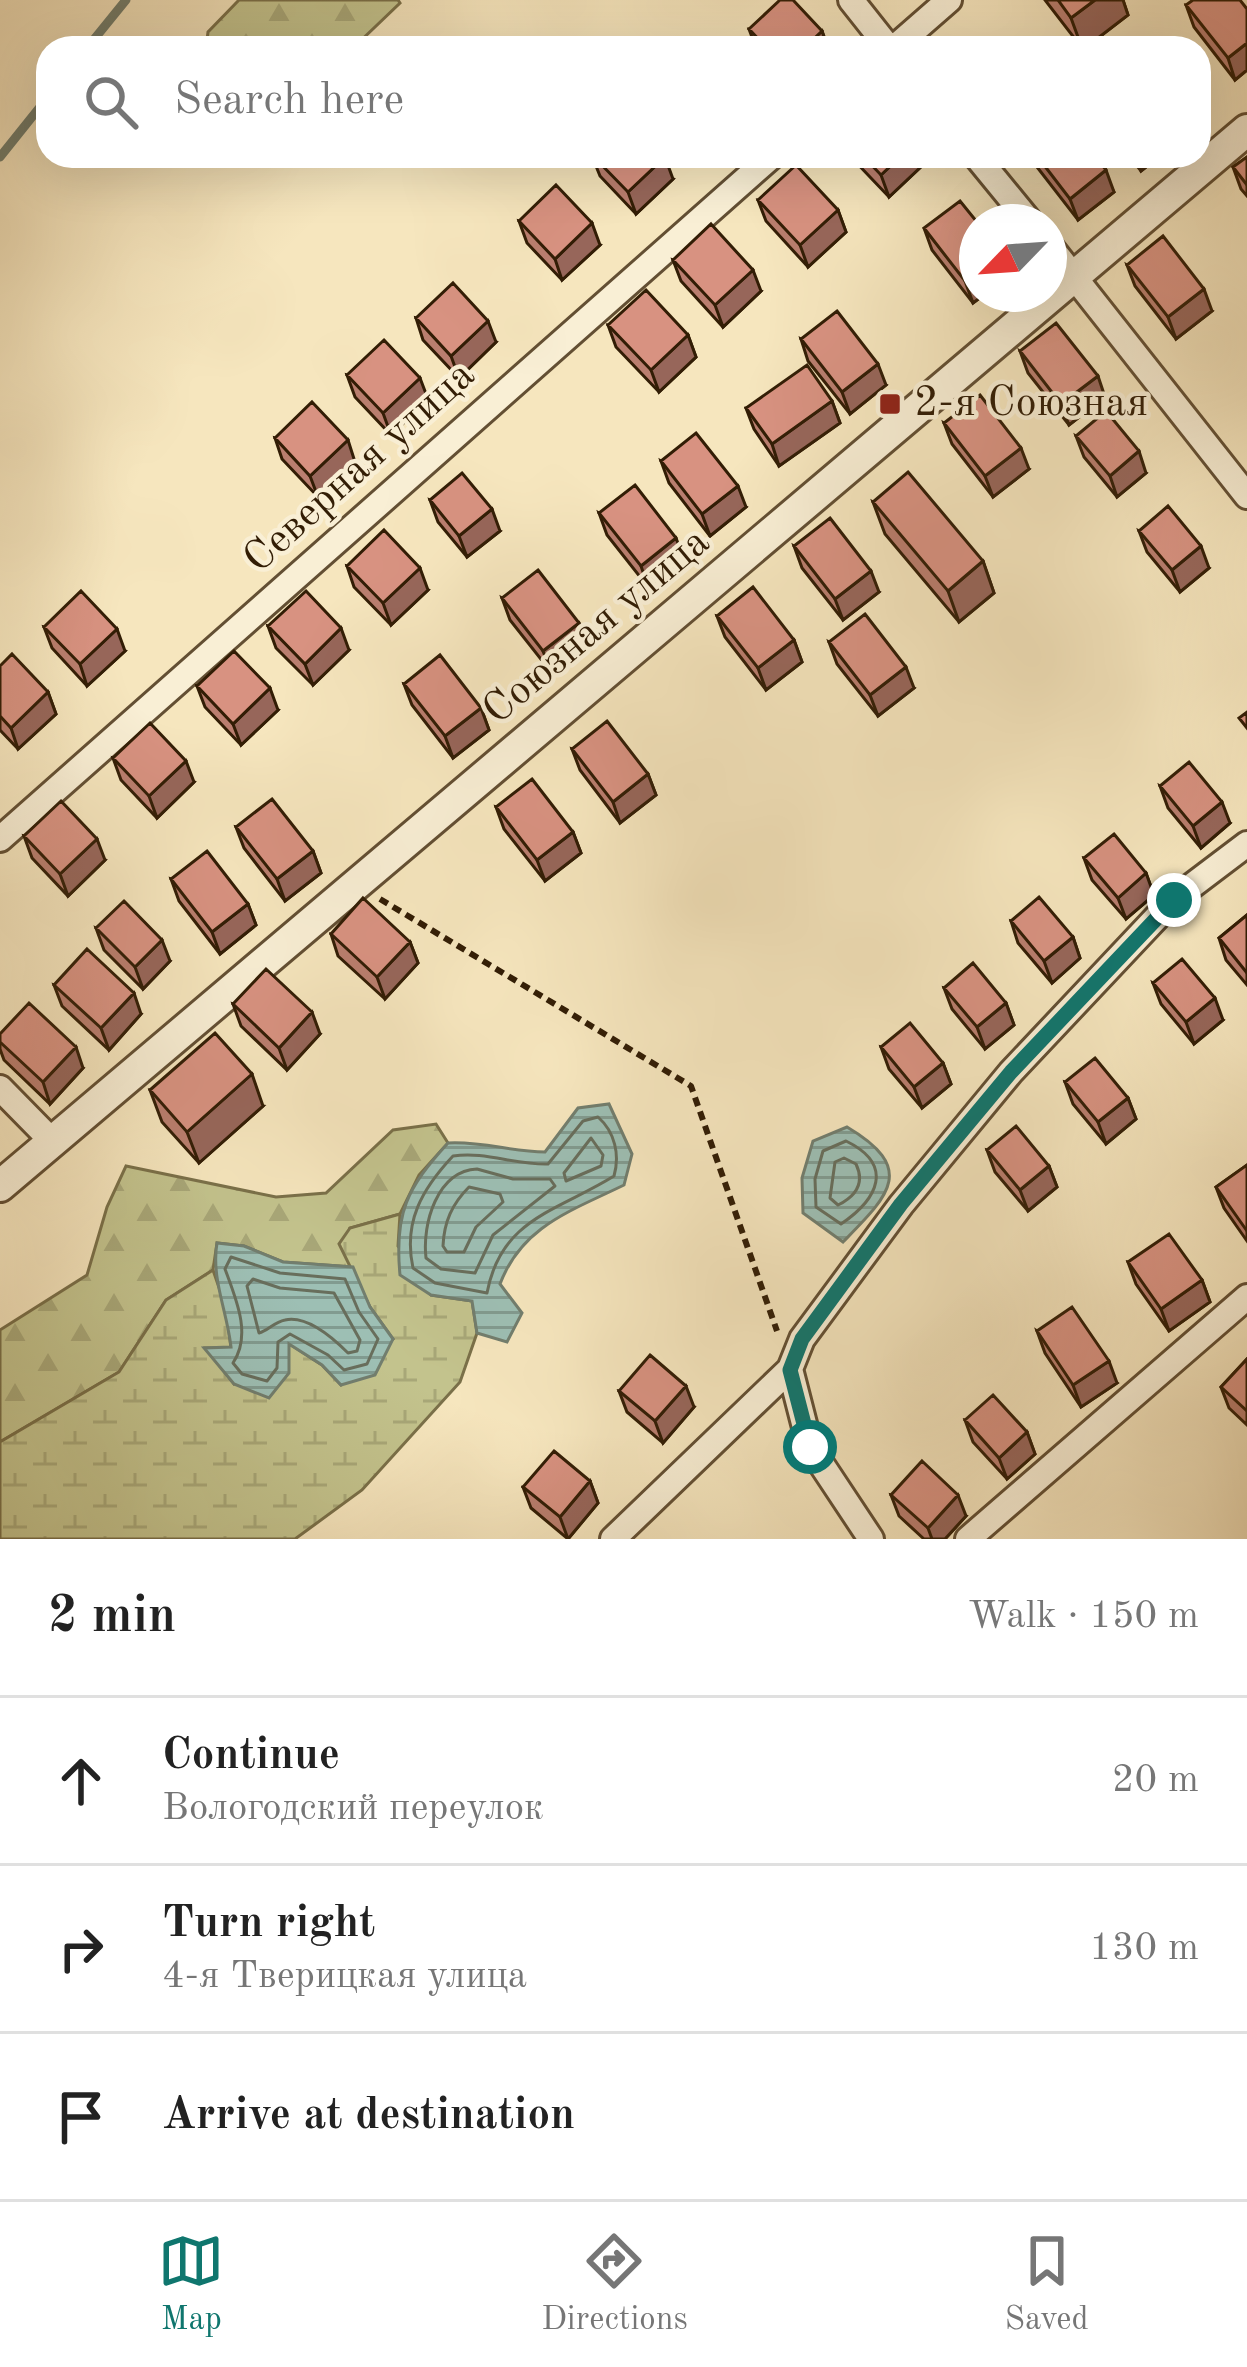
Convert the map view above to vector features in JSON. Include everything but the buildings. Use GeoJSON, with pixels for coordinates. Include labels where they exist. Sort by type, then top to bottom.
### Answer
{"type":"FeatureCollection","features":[{"type":"Feature","properties":{"kind":"street"},"geometry":{"type":"LineString","coordinates":[[851,0],[881,36]]}},
{"type":"Feature","properties":{"kind":"street"},"geometry":{"type":"LineString","coordinates":[[906,36],[949,0]]}},
{"type":"Feature","properties":{"kind":"street","name":"Союзная улица"},"geometry":{"type":"LineString","coordinates":[[1211,161],[1247,130]]}},
{"type":"Feature","properties":{"kind":"street","name":"Северная улица"},"geometry":{"type":"LineString","coordinates":[[0,839],[758,168]]}},
{"type":"Feature","properties":{"kind":"street"},"geometry":{"type":"LineString","coordinates":[[986,168],[1015,204]]}},
{"type":"Feature","properties":{"kind":"street","name":"Союзная улица"},"geometry":{"type":"LineString","coordinates":[[0,1186],[1203,168]]}},
{"type":"Feature","properties":{"kind":"street"},"geometry":{"type":"LineString","coordinates":[[1067,268],[1247,496]]}},
{"type":"Feature","properties":{"kind":"street"},"geometry":{"type":"LineString","coordinates":[[613,1539],[790,1370],[802,1339],[901,1204],[1011,1072],[1174,900],[1247,844]]}},
{"type":"Feature","properties":{"kind":"street"},"geometry":{"type":"LineString","coordinates":[[0,1088],[51,1140]]}},
{"type":"Feature","properties":{"kind":"street"},"geometry":{"type":"LineString","coordinates":[[968,1539],[1247,1297]]}},
{"type":"Feature","properties":{"kind":"street"},"geometry":{"type":"LineString","coordinates":[[790,1370],[810,1447],[871,1539]]}},
{"type":"Feature","properties":{"kind":"path"},"geometry":{"type":"LineString","coordinates":[[356,886],[691,1086],[790,1370]]}},
{"type":"Feature","properties":{"kind":"green space"},"geometry":{"type":"Polygon","coordinates":[[[239,0],[400,3],[366,36],[208,36],[239,0]]]}},
{"type":"Feature","properties":{"kind":"green space"},"geometry":{"type":"Polygon","coordinates":[[[436,1124],[448,1143],[419,1175],[400,1214],[350,1228],[353,1267],[283,1262],[244,1246],[217,1243],[213,1270],[166,1300],[119,1372],[0,1442],[0,1330],[87,1275],[107,1207],[126,1166],[276,1197],[326,1193],[393,1130],[436,1124]]]}},
{"type":"Feature","properties":{"kind":"green space"},"geometry":{"type":"Polygon","coordinates":[[[400,1214],[398,1246],[431,1295],[472,1301],[477,1333],[460,1382],[362,1490],[295,1539],[0,1539],[0,1442],[119,1372],[166,1300],[213,1270],[226,1308],[231,1348],[206,1348],[234,1384],[288,1343],[322,1365],[341,1385],[393,1339],[370,1307],[339,1244],[350,1228],[400,1214]]]}},
{"type":"Feature","properties":{"kind":"water"},"geometry":{"type":"Polygon","coordinates":[[[609,1104],[632,1154],[624,1185],[550,1222],[509,1264],[500,1284],[522,1313],[507,1342],[477,1333],[472,1301],[431,1295],[400,1275],[399,1235],[406,1203],[448,1143],[545,1152],[578,1108],[609,1104]]]}},
{"type":"Feature","properties":{"kind":"water"},"geometry":{"type":"Polygon","coordinates":[[[847,1127],[883,1156],[889,1170],[883,1196],[843,1242],[803,1213],[802,1178],[813,1141],[847,1127]]]}},
{"type":"Feature","properties":{"kind":"water"},"geometry":{"type":"Polygon","coordinates":[[[217,1243],[244,1246],[283,1262],[353,1267],[370,1307],[393,1339],[375,1375],[341,1385],[322,1365],[289,1344],[289,1373],[269,1398],[234,1384],[204,1348],[231,1347],[218,1282],[217,1243]]]}},
{"type":"Feature","properties":{"kind":"waterway"},"geometry":{"type":"LineString","coordinates":[[97,36],[126,0]]}},
{"type":"Feature","properties":{"kind":"waterway"},"geometry":{"type":"LineString","coordinates":[[0,157],[36,112]]}},
{"type":"Feature","properties":{"kind":"place","name":"2-я Союзная"},"geometry":{"type":"Point","coordinates":[890,404]}},
{"type":"Feature","properties":{"kind":"route"},"geometry":{"type":"LineString","coordinates":[[810,1447],[790,1370],[802,1339],[901,1204],[1011,1072],[1174,900]]}}]}
